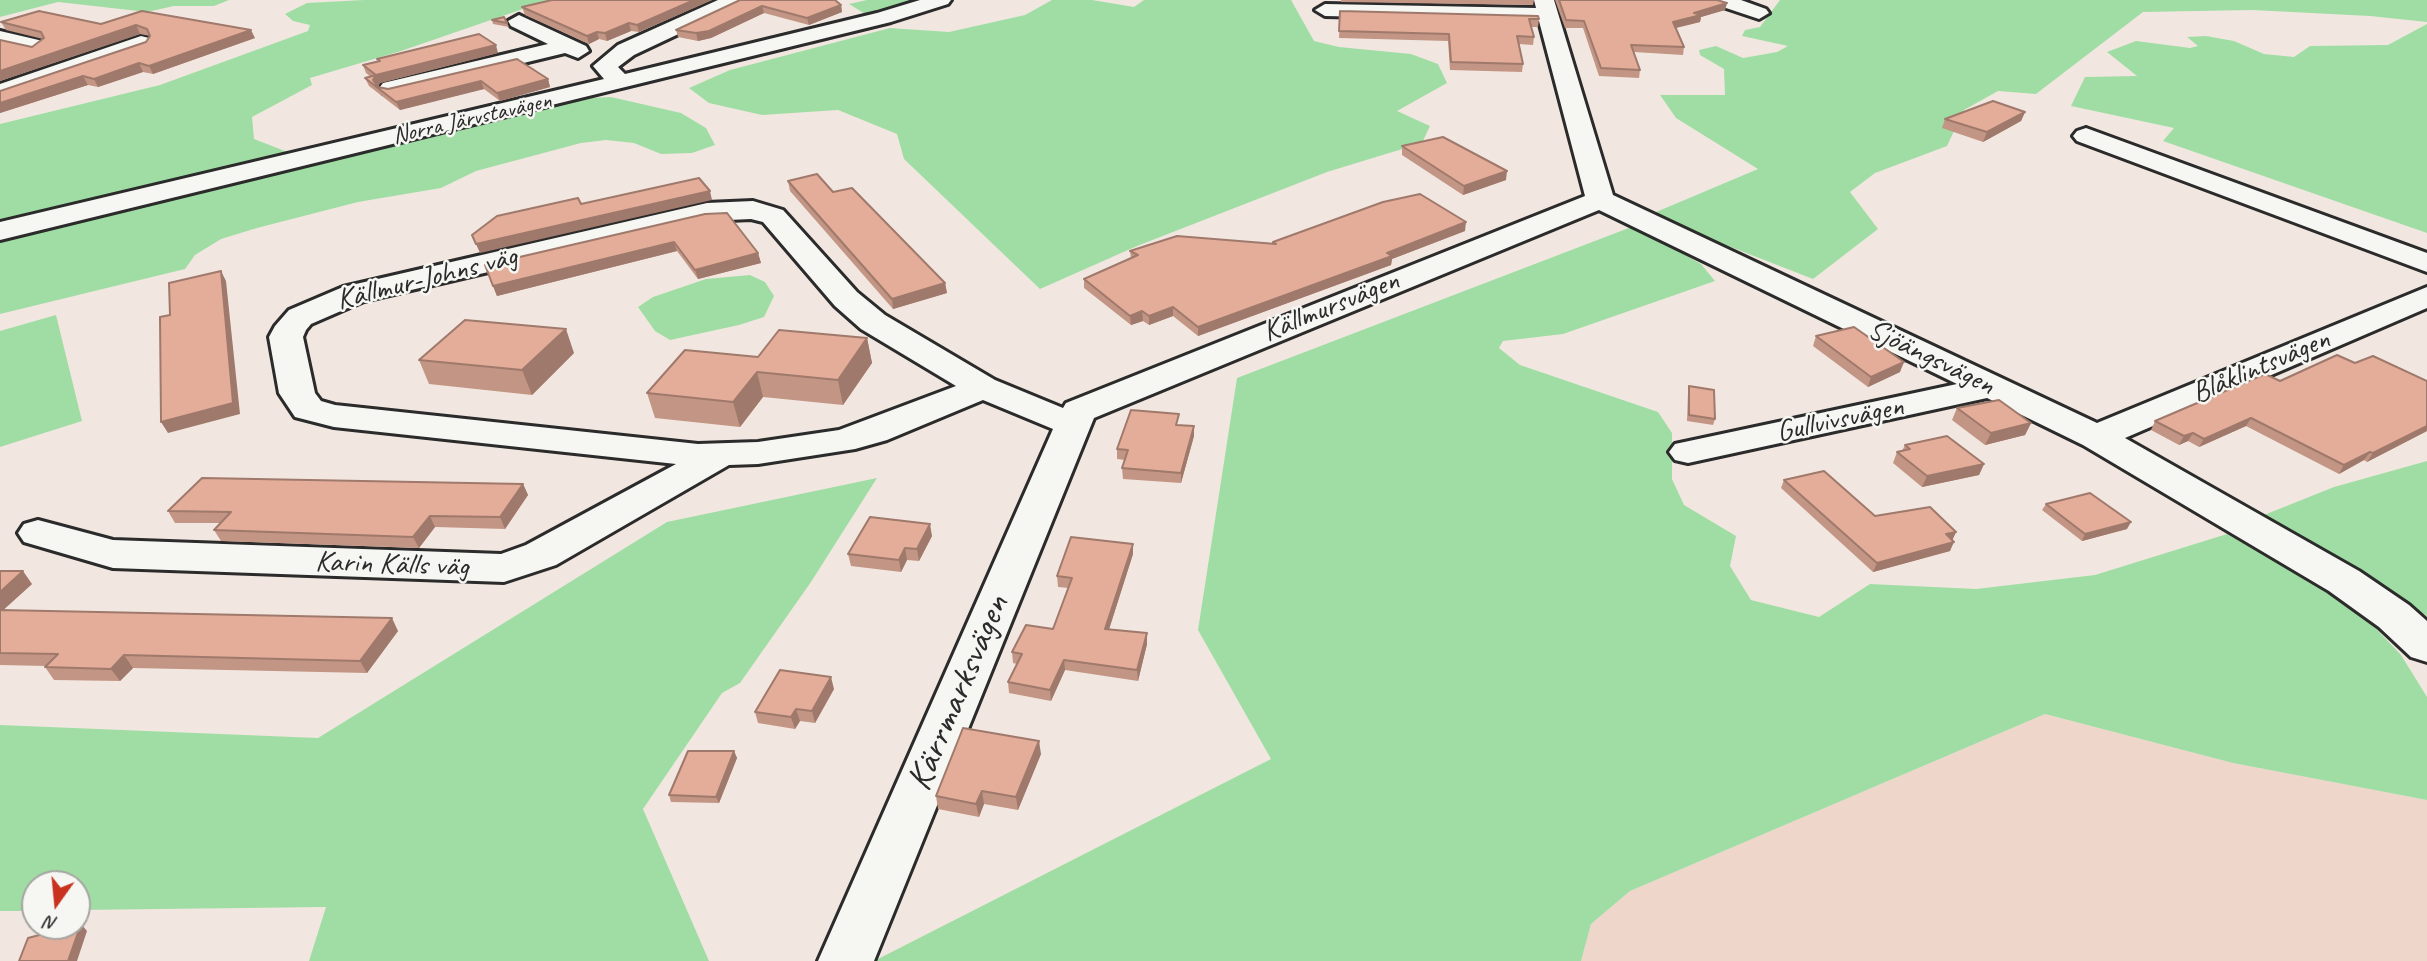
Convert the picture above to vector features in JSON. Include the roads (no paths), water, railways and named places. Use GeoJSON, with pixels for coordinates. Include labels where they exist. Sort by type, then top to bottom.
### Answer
{"type":"FeatureCollection","features":[{"type":"Feature","properties":{"kind":"street"},"geometry":{"type":"LineString","coordinates":[[519,21],[568,46],[612,74],[634,45],[735,0]]}},
{"type":"Feature","properties":{"kind":"street","name":"Norra Järvstavägen"},"geometry":{"type":"LineString","coordinates":[[0,231],[612,74],[884,18],[941,0]]}},
{"type":"Feature","properties":{"kind":"street"},"geometry":{"type":"LineString","coordinates":[[1721,0],[1759,13]]}},
{"type":"Feature","properties":{"kind":"street"},"geometry":{"type":"LineString","coordinates":[[1325,10],[1546,8],[1600,200]]}},
{"type":"Feature","properties":{"kind":"street"},"geometry":{"type":"LineString","coordinates":[[0,50],[19,42]]}},
{"type":"Feature","properties":{"kind":"street"},"geometry":{"type":"LineString","coordinates":[[0,92],[141,43]]}},
{"type":"Feature","properties":{"kind":"street"},"geometry":{"type":"LineString","coordinates":[[391,88],[568,46]]}},
{"type":"Feature","properties":{"kind":"street"},"geometry":{"type":"LineString","coordinates":[[2086,135],[2427,263]]}},
{"type":"Feature","properties":{"kind":"street","name":"Sjöängsvägen"},"geometry":{"type":"LineString","coordinates":[[1600,200],[2096,437],[2344,581],[2394,616],[2427,646]]}},
{"type":"Feature","properties":{"kind":"street","name":"Källmursvägen"},"geometry":{"type":"LineString","coordinates":[[1071,424],[1079,411],[1107,397],[1600,200]]}},
{"type":"Feature","properties":{"kind":"street","name":"Källmur-Johns väg"},"geometry":{"type":"LineString","coordinates":[[983,387],[874,432],[842,441],[720,455],[589,445],[334,416],[308,408],[302,402],[297,393],[286,337],[290,326],[300,317],[354,293],[707,212],[739,209],[773,216],[846,299],[873,322],[983,387],[1071,424]]}},
{"type":"Feature","properties":{"kind":"street","name":"Blåklintsvägen"},"geometry":{"type":"LineString","coordinates":[[2096,437],[2427,296]]}},
{"type":"Feature","properties":{"kind":"street","name":"Gullvivsvägen"},"geometry":{"type":"LineString","coordinates":[[1688,452],[1992,387]]}},
{"type":"Feature","properties":{"kind":"street","name":"Kärrmarksvägen"},"geometry":{"type":"LineString","coordinates":[[846,961],[1071,424]]}},
{"type":"Feature","properties":{"kind":"street","name":"Karin Källs väg"},"geometry":{"type":"LineString","coordinates":[[38,533],[113,554],[504,568],[541,555],[720,455]]}}]}
